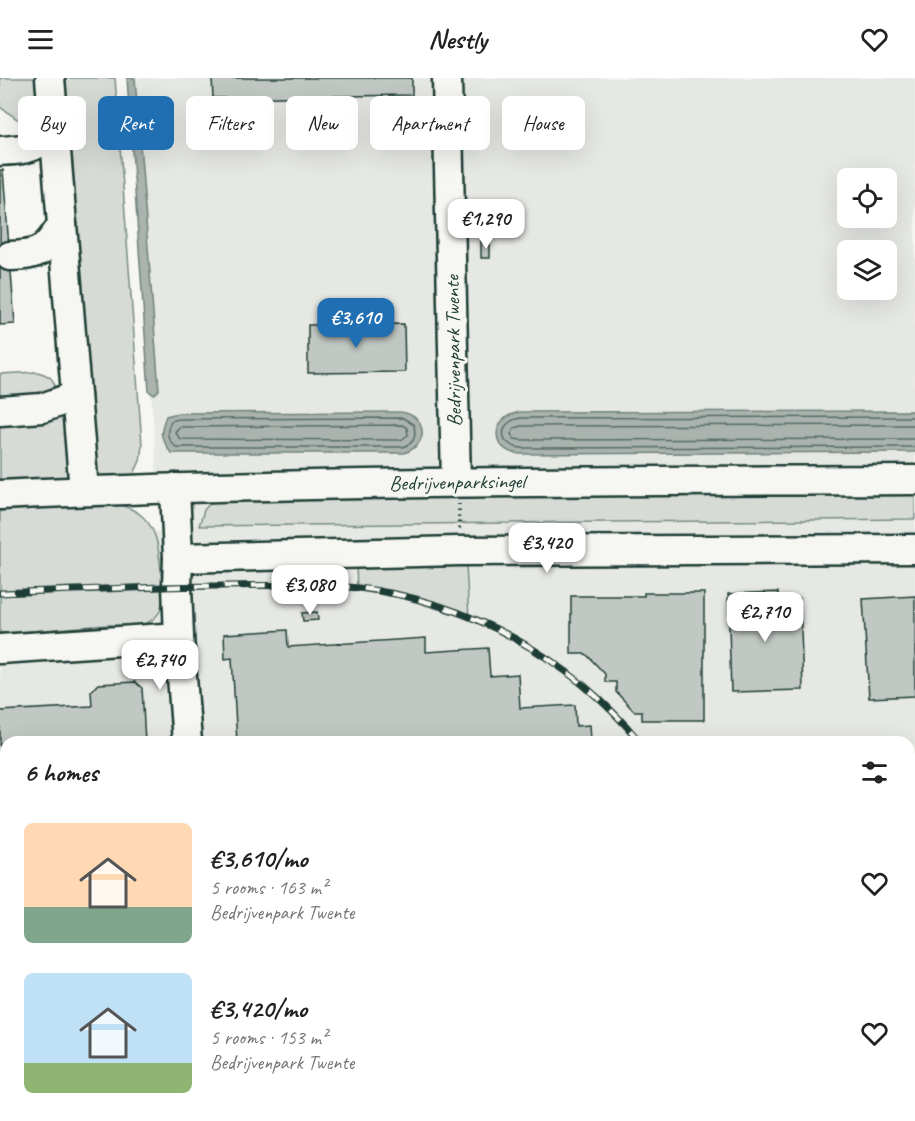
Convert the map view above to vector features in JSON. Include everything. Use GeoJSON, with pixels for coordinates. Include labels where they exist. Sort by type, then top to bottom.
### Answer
{"type":"FeatureCollection","features":[{"type":"Feature","properties":{"kind":"street"},"geometry":{"type":"LineString","coordinates":[[50,78],[51,96]]}},
{"type":"Feature","properties":{"kind":"street","name":"Bedrijvenpark Twente"},"geometry":{"type":"LineString","coordinates":[[447,78],[456,482]]}},
{"type":"Feature","properties":{"kind":"street"},"geometry":{"type":"LineString","coordinates":[[9,149],[49,164],[59,184]]}},
{"type":"Feature","properties":{"kind":"street"},"geometry":{"type":"LineString","coordinates":[[56,150],[84,491]]}},
{"type":"Feature","properties":{"kind":"street"},"geometry":{"type":"LineString","coordinates":[[10,256],[33,255],[51,242],[62,225]]}},
{"type":"Feature","properties":{"kind":"street"},"geometry":{"type":"LineString","coordinates":[[0,411],[42,408],[76,396]]}},
{"type":"Feature","properties":{"kind":"street","name":"Bedrijvenparksingel"},"geometry":{"type":"LineString","coordinates":[[0,495],[175,488],[456,482],[915,480]]}},
{"type":"Feature","properties":{"kind":"street"},"geometry":{"type":"LineString","coordinates":[[175,488],[179,637],[187,736]]}},
{"type":"Feature","properties":{"kind":"street"},"geometry":{"type":"LineString","coordinates":[[178,558],[459,551],[915,549]]}},
{"type":"Feature","properties":{"kind":"street"},"geometry":{"type":"LineString","coordinates":[[0,650],[179,637]]}},
{"type":"Feature","properties":{"kind":"path"},"geometry":{"type":"LineString","coordinates":[[456,482],[459,493],[459,551]]}},
{"type":"Feature","properties":{"kind":"shaded area"},"geometry":{"type":"Polygon","coordinates":[[[0,78],[44,78],[41,96],[18,96],[18,120],[0,107],[0,78]]]}},
{"type":"Feature","properties":{"kind":"shaded area"},"geometry":{"type":"Polygon","coordinates":[[[59,78],[115,78],[116,96],[98,96],[98,150],[120,150],[142,445],[140,461],[132,478],[89,479],[64,150],[86,150],[86,96],[60,96],[59,78]]]}},
{"type":"Feature","properties":{"kind":"shaded area"},"geometry":{"type":"Polygon","coordinates":[[[129,78],[915,78],[915,736],[0,736],[0,545],[161,531],[134,150],[174,150],[174,96],[130,96],[129,78]]]}},
{"type":"Feature","properties":{"kind":"shaded area"},"geometry":{"type":"Polygon","coordinates":[[[37,372],[52,379],[57,394],[0,398],[0,374],[37,372]]]}},
{"type":"Feature","properties":{"kind":"shaded area"},"geometry":{"type":"Polygon","coordinates":[[[71,415],[74,480],[0,484],[0,420],[71,415]]]}},
{"type":"Feature","properties":{"kind":"shaded area"},"geometry":{"type":"Polygon","coordinates":[[[915,492],[915,519],[199,526],[204,510],[215,497],[915,492]]]}},
{"type":"Feature","properties":{"kind":"shaded area"},"geometry":{"type":"Polygon","coordinates":[[[112,503],[137,512],[148,523],[156,538],[162,589],[161,606],[157,615],[147,623],[138,626],[110,625],[0,633],[0,511],[112,503]]]}},
{"type":"Feature","properties":{"kind":"shaded area"},"geometry":{"type":"Polygon","coordinates":[[[356,565],[466,565],[469,619],[407,599],[357,590],[356,565]]]}},
{"type":"Feature","properties":{"kind":"water"},"geometry":{"type":"Polygon","coordinates":[[[127,78],[135,78],[136,96],[128,96],[127,78]]]}},
{"type":"Feature","properties":{"kind":"water"},"geometry":{"type":"Polygon","coordinates":[[[132,150],[141,150],[159,390],[154,395],[149,391],[132,150]]]}},
{"type":"Feature","properties":{"kind":"water"},"geometry":{"type":"Polygon","coordinates":[[[915,411],[915,452],[520,454],[510,452],[503,447],[498,441],[497,434],[503,420],[520,412],[915,411]]]}},
{"type":"Feature","properties":{"kind":"water"},"geometry":{"type":"Polygon","coordinates":[[[178,413],[407,413],[414,417],[422,429],[419,443],[404,453],[171,453],[162,435],[166,416],[178,413]]]}},
{"type":"Feature","properties":{"kind":"building"},"geometry":{"type":"Polygon","coordinates":[[[212,78],[412,78],[412,95],[213,96],[212,78]]]}},
{"type":"Feature","properties":{"kind":"building"},"geometry":{"type":"Polygon","coordinates":[[[0,170],[3,170],[15,324],[0,325],[0,170]]]}},
{"type":"Feature","properties":{"kind":"building"},"geometry":{"type":"Polygon","coordinates":[[[480,202],[515,202],[515,219],[480,220],[480,202]]]}},
{"type":"Feature","properties":{"kind":"building"},"geometry":{"type":"Polygon","coordinates":[[[481,241],[490,241],[490,258],[481,258],[481,241]]]}},
{"type":"Feature","properties":{"kind":"building"},"geometry":{"type":"Polygon","coordinates":[[[404,324],[405,372],[308,373],[308,325],[404,324]]]}},
{"type":"Feature","properties":{"kind":"building"},"geometry":{"type":"Polygon","coordinates":[[[778,592],[778,598],[800,598],[803,690],[731,692],[728,594],[778,592]]]}},
{"type":"Feature","properties":{"kind":"building"},"geometry":{"type":"Polygon","coordinates":[[[644,593],[704,593],[704,720],[642,720],[642,711],[634,711],[616,692],[616,682],[605,682],[605,674],[586,654],[571,654],[571,596],[644,596],[644,593]]]}},
{"type":"Feature","properties":{"kind":"building"},"geometry":{"type":"Polygon","coordinates":[[[915,596],[915,696],[869,698],[863,599],[915,596]]]}},
{"type":"Feature","properties":{"kind":"building"},"geometry":{"type":"Polygon","coordinates":[[[317,612],[318,620],[303,621],[302,613],[317,612]]]}},
{"type":"Feature","properties":{"kind":"building"},"geometry":{"type":"Polygon","coordinates":[[[287,630],[288,647],[426,638],[426,652],[488,648],[490,676],[518,674],[520,708],[575,705],[576,726],[590,725],[591,736],[237,736],[232,658],[225,659],[224,634],[287,630]]]}},
{"type":"Feature","properties":{"kind":"building"},"geometry":{"type":"Polygon","coordinates":[[[135,682],[142,688],[145,736],[0,736],[0,711],[92,706],[91,691],[98,684],[135,682]]]}},
{"type":"Feature","properties":{"kind":"railway"},"geometry":{"type":"LineString","coordinates":[[0,593],[305,585],[341,586],[400,595],[478,620],[514,638],[550,660],[582,684],[613,712],[635,736]]}}]}
